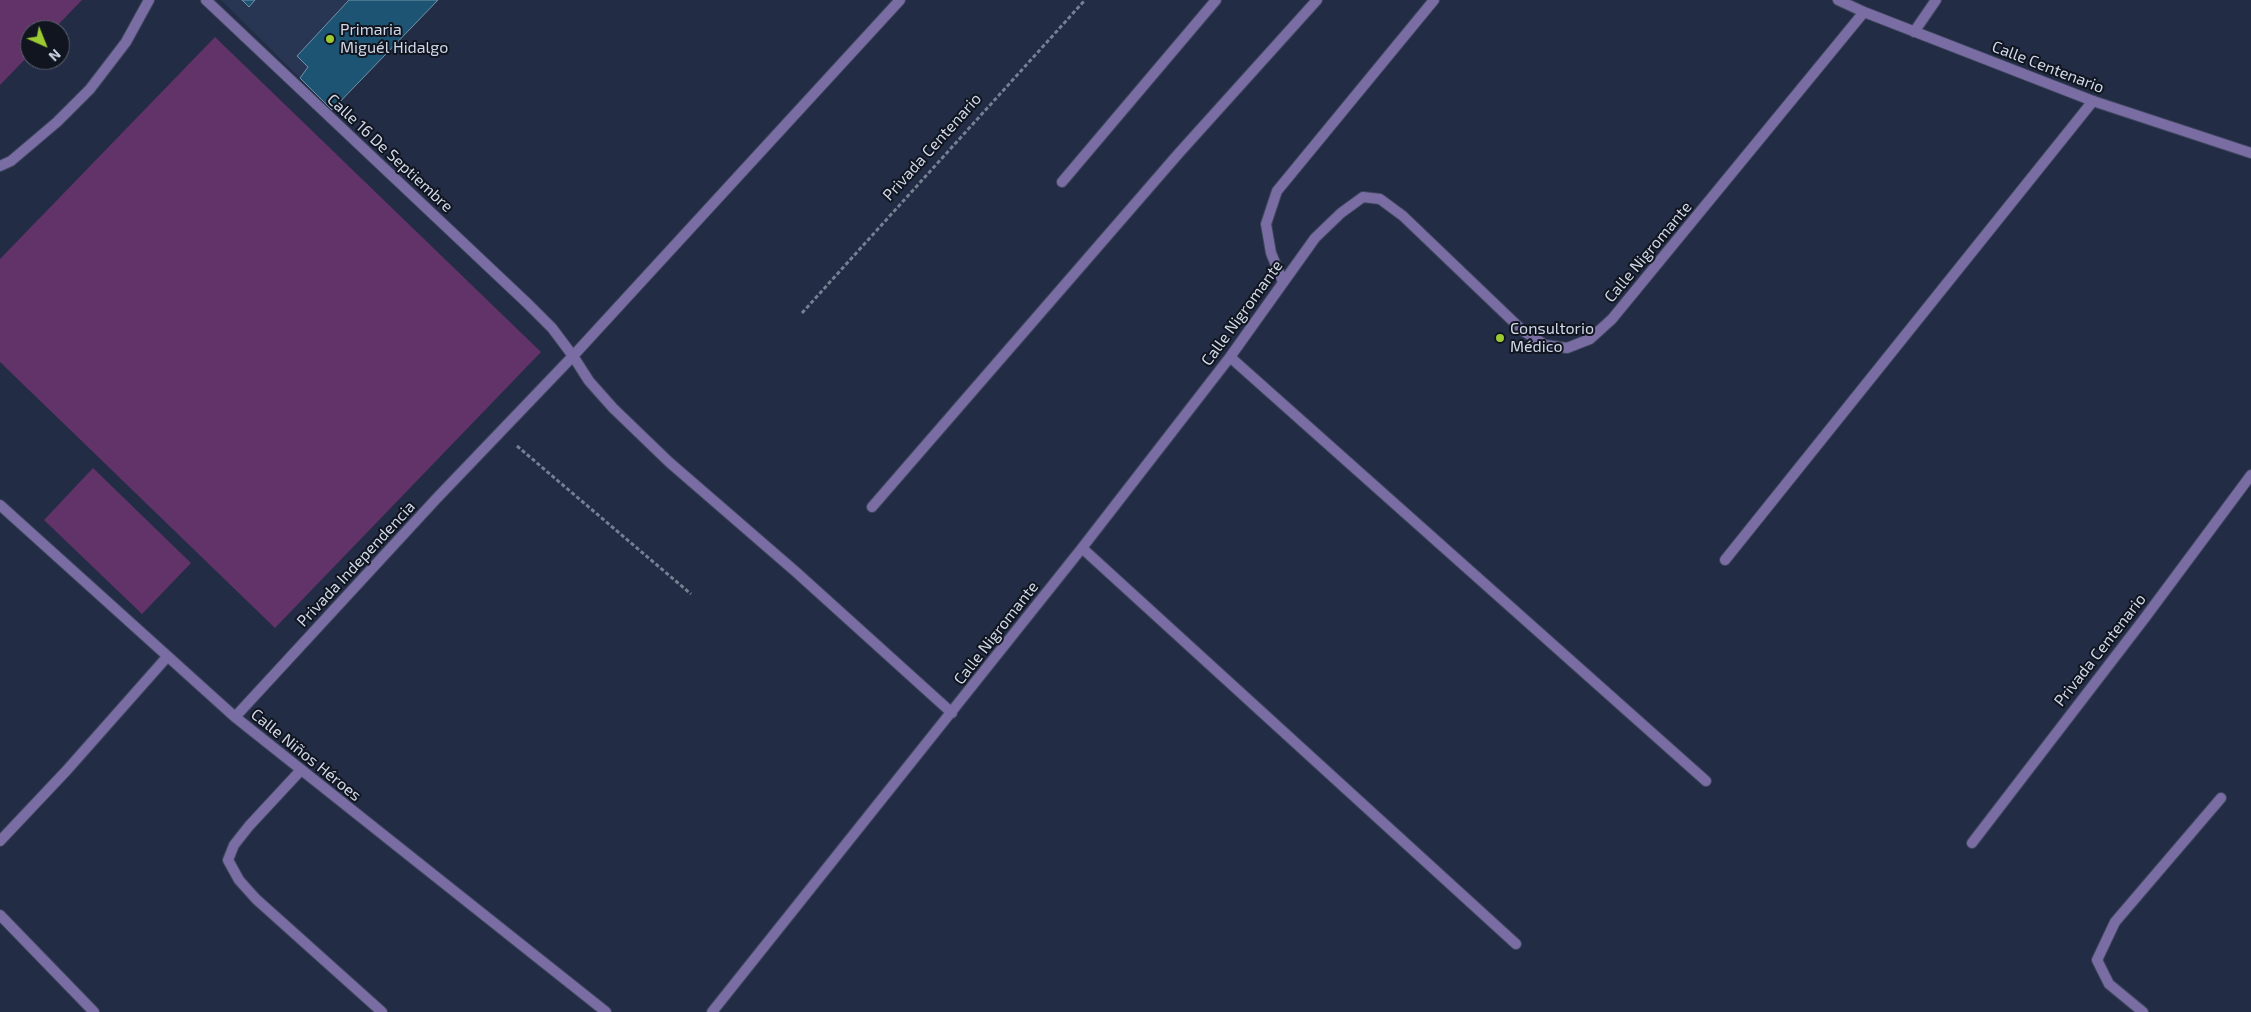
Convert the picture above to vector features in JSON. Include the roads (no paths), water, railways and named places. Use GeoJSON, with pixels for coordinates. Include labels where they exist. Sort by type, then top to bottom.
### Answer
{"type":"FeatureCollection","features":[{"type":"Feature","properties":{"kind":"street"},"geometry":{"type":"LineString","coordinates":[[0,166],[11,161],[57,122],[90,89],[126,42],[149,0]]}},
{"type":"Feature","properties":{"kind":"street","name":"Calle 16 De Septiembre"},"geometry":{"type":"LineString","coordinates":[[206,0],[552,328],[573,356]]}},
{"type":"Feature","properties":{"kind":"street","name":"Privada Independencia"},"geometry":{"type":"LineString","coordinates":[[235,717],[437,498],[573,356],[900,0]]}},
{"type":"Feature","properties":{"kind":"street"},"geometry":{"type":"LineString","coordinates":[[1062,182],[1216,0]]}},
{"type":"Feature","properties":{"kind":"street"},"geometry":{"type":"LineString","coordinates":[[872,507],[1179,153],[1317,0]]}},
{"type":"Feature","properties":{"kind":"street"},"geometry":{"type":"LineString","coordinates":[[1283,282],[1271,253],[1266,224],[1277,191],[1434,0]]}},
{"type":"Feature","properties":{"kind":"street","name":"Calle Centenario"},"geometry":{"type":"LineString","coordinates":[[1838,0],[1914,32],[2094,100],[2251,153]]}},
{"type":"Feature","properties":{"kind":"street"},"geometry":{"type":"LineString","coordinates":[[1914,32],[1936,0]]}},
{"type":"Feature","properties":{"kind":"street","name":"Calle Nigromante"},"geometry":{"type":"LineString","coordinates":[[712,1012],[1082,548],[1230,356],[1315,238],[1341,213],[1363,197],[1380,199],[1403,216],[1522,330],[1545,345],[1567,348],[1590,339],[1612,319],[1864,12]]}},
{"type":"Feature","properties":{"kind":"street"},"geometry":{"type":"LineString","coordinates":[[1725,560],[2094,100]]}},
{"type":"Feature","properties":{"kind":"street"},"geometry":{"type":"LineString","coordinates":[[573,356],[589,380],[613,408],[669,462],[796,572],[952,713]]}},
{"type":"Feature","properties":{"kind":"street"},"geometry":{"type":"LineString","coordinates":[[1230,356],[1706,782]]}},
{"type":"Feature","properties":{"kind":"street","name":"Privada Centenario"},"geometry":{"type":"LineString","coordinates":[[1972,843],[2144,620],[2251,474]]}},
{"type":"Feature","properties":{"kind":"street","name":"Calle Niños Héroes"},"geometry":{"type":"LineString","coordinates":[[1,507],[235,717],[606,1012]]}},
{"type":"Feature","properties":{"kind":"street"},"geometry":{"type":"LineString","coordinates":[[1082,548],[1516,944]]}},
{"type":"Feature","properties":{"kind":"street"},"geometry":{"type":"LineString","coordinates":[[0,841],[67,770],[167,657]]}},
{"type":"Feature","properties":{"kind":"street"},"geometry":{"type":"LineString","coordinates":[[301,770],[249,826],[234,845],[228,860],[239,880],[256,899],[382,1012]]}},
{"type":"Feature","properties":{"kind":"street"},"geometry":{"type":"LineString","coordinates":[[2143,1012],[2110,984],[2097,960],[2116,922],[2222,798]]}},
{"type":"Feature","properties":{"kind":"street"},"geometry":{"type":"LineString","coordinates":[[0,915],[94,1012]]}},
{"type":"Feature","properties":{"kind":"place","name":"Primaria Miguél Hidalgo"},"geometry":{"type":"Point","coordinates":[330,39]}},
{"type":"Feature","properties":{"kind":"place","name":"Consultorio Médico"},"geometry":{"type":"Point","coordinates":[1500,338]}}]}
